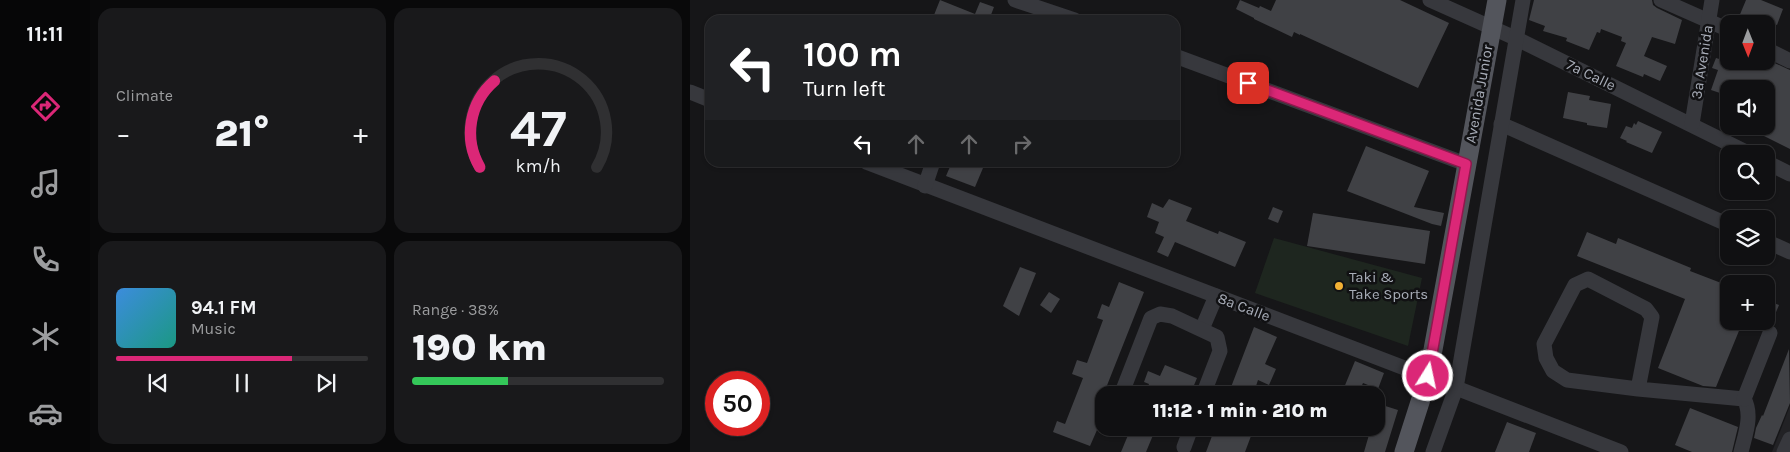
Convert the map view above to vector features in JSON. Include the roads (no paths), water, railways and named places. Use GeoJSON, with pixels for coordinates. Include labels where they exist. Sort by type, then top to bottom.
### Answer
{"type":"FeatureCollection","features":[{"type":"Feature","properties":{"kind":"main road","name":"Avenida Junior"},"geometry":{"type":"LineString","coordinates":[[1404,452],[1428,376],[1496,0]]}},
{"type":"Feature","properties":{"kind":"street"},"geometry":{"type":"LineString","coordinates":[[1015,0],[1060,15]]}},
{"type":"Feature","properties":{"kind":"street","name":"7a Calle"},"geometry":{"type":"LineString","coordinates":[[1430,0],[1515,38],[1733,145]]}},
{"type":"Feature","properties":{"kind":"street"},"geometry":{"type":"LineString","coordinates":[[1432,452],[1456,388],[1522,0]]}},
{"type":"Feature","properties":{"kind":"street"},"geometry":{"type":"LineString","coordinates":[[1661,0],[1720,26]]}},
{"type":"Feature","properties":{"kind":"street","name":"3a Avenida"},"geometry":{"type":"LineString","coordinates":[[1692,124],[1712,0]]}},
{"type":"Feature","properties":{"kind":"street"},"geometry":{"type":"LineString","coordinates":[[1775,54],[1790,61]]}},
{"type":"Feature","properties":{"kind":"street"},"geometry":{"type":"LineString","coordinates":[[1180,58],[1466,164]]}},
{"type":"Feature","properties":{"kind":"street"},"geometry":{"type":"LineString","coordinates":[[690,92],[705,98]]}},
{"type":"Feature","properties":{"kind":"street"},"geometry":{"type":"LineString","coordinates":[[1501,124],[1720,221]]}},
{"type":"Feature","properties":{"kind":"street"},"geometry":{"type":"LineString","coordinates":[[1775,166],[1790,174]]}},
{"type":"Feature","properties":{"kind":"street","name":"8a Calle"},"geometry":{"type":"LineString","coordinates":[[878,167],[1428,376],[1621,452]]}},
{"type":"Feature","properties":{"kind":"street"},"geometry":{"type":"LineString","coordinates":[[925,186],[931,167]]}},
{"type":"Feature","properties":{"kind":"street"},"geometry":{"type":"LineString","coordinates":[[1775,245],[1790,252]]}},
{"type":"Feature","properties":{"kind":"street"},"geometry":{"type":"LineString","coordinates":[[1638,389],[1652,317],[1646,309],[1588,279],[1575,285],[1544,344],[1546,358],[1553,371],[1567,380],[1638,389],[1744,399]]}},
{"type":"Feature","properties":{"kind":"street"},"geometry":{"type":"LineString","coordinates":[[1202,329],[1216,296]]}},
{"type":"Feature","properties":{"kind":"street"},"geometry":{"type":"LineString","coordinates":[[1125,386],[1151,318],[1160,314],[1172,316],[1217,337],[1220,351],[1206,386]]}},
{"type":"Feature","properties":{"kind":"street"},"geometry":{"type":"LineString","coordinates":[[1744,399],[1770,333]]}},
{"type":"Feature","properties":{"kind":"street"},"geometry":{"type":"LineString","coordinates":[[1741,452],[1748,417],[1748,406],[1744,399]]}},
{"type":"Feature","properties":{"kind":"street"},"geometry":{"type":"LineString","coordinates":[[1184,447],[1188,436]]}},
{"type":"Feature","properties":{"kind":"street"},"geometry":{"type":"LineString","coordinates":[[1784,452],[1790,439]]}},
{"type":"Feature","properties":{"kind":"place","name":"Taki & Take Sports"},"geometry":{"type":"Point","coordinates":[1339,286]}}]}
